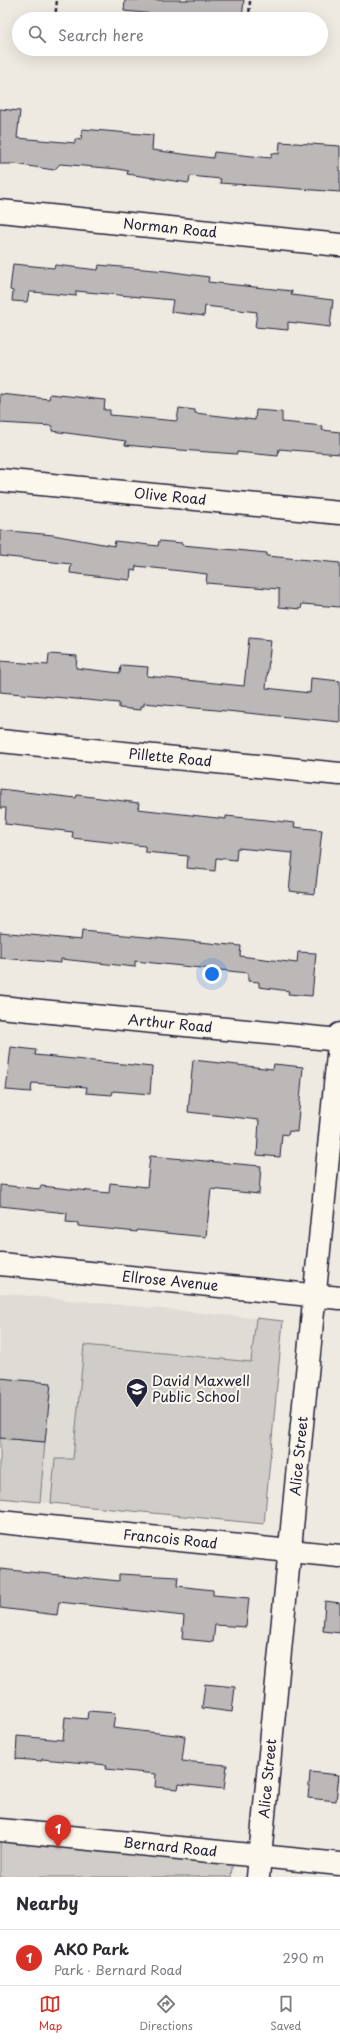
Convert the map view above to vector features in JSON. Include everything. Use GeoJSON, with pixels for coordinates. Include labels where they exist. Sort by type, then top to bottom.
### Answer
{"type":"FeatureCollection","features":[{"type":"Feature","properties":{"kind":"street","name":"Norman Road"},"geometry":{"type":"LineString","coordinates":[[0,211],[340,245]]}},
{"type":"Feature","properties":{"kind":"street","name":"Olive Road"},"geometry":{"type":"LineString","coordinates":[[0,480],[340,513]]}},
{"type":"Feature","properties":{"kind":"street","name":"Pillette Road"},"geometry":{"type":"LineString","coordinates":[[0,741],[340,774]]}},
{"type":"Feature","properties":{"kind":"street","name":"Arthur Road"},"geometry":{"type":"LineString","coordinates":[[0,1007],[340,1038]]}},
{"type":"Feature","properties":{"kind":"street","name":"Alice Street"},"geometry":{"type":"LineString","coordinates":[[258,1877],[340,1038]]}},
{"type":"Feature","properties":{"kind":"street","name":"Ellrose Avenue"},"geometry":{"type":"LineString","coordinates":[[0,1264],[340,1298]]}},
{"type":"Feature","properties":{"kind":"street","name":"Francois Road"},"geometry":{"type":"LineString","coordinates":[[0,1522],[340,1556]]}},
{"type":"Feature","properties":{"kind":"street","name":"Bernard Road"},"geometry":{"type":"LineString","coordinates":[[0,1830],[340,1864]]}},
{"type":"Feature","properties":{"kind":"path"},"geometry":{"type":"LineString","coordinates":[[56,12],[57,0]]}},
{"type":"Feature","properties":{"kind":"path"},"geometry":{"type":"LineString","coordinates":[[249,12],[250,0]]}},
{"type":"Feature","properties":{"kind":"shaded area","name":"David Maxwell Public School"},"geometry":{"type":"Polygon","coordinates":[[[0,1293],[283,1321],[264,1524],[0,1498],[0,1293]]]}},
{"type":"Feature","properties":{"kind":"shaded area"},"geometry":{"type":"Polygon","coordinates":[[[256,1318],[283,1321],[264,1524],[51,1503],[55,1459],[73,1459],[84,1345],[251,1362],[256,1318]]]}},
{"type":"Feature","properties":{"kind":"shaded area"},"geometry":{"type":"Polygon","coordinates":[[[0,1438],[45,1442],[40,1502],[0,1498],[0,1438]]]}},
{"type":"Feature","properties":{"kind":"shaded area"},"geometry":{"type":"Polygon","coordinates":[[[0,1837],[233,1860],[231,1877],[0,1877],[0,1837]]]}},
{"type":"Feature","properties":{"kind":"building"},"geometry":{"type":"Polygon","coordinates":[[[125,0],[244,0],[243,12],[124,11],[125,0]]]}},
{"type":"Feature","properties":{"kind":"building"},"geometry":{"type":"Polygon","coordinates":[[[0,109],[20,111],[17,138],[75,143],[75,139],[81,140],[82,129],[153,135],[152,150],[213,158],[214,152],[271,158],[272,153],[279,154],[280,142],[340,146],[340,192],[220,183],[221,179],[190,176],[189,183],[127,174],[128,171],[118,169],[60,164],[54,170],[15,164],[0,164],[0,109]]]}},
{"type":"Feature","properties":{"kind":"building"},"geometry":{"type":"Polygon","coordinates":[[[13,264],[54,268],[55,265],[98,270],[99,265],[166,271],[209,277],[208,282],[292,291],[291,295],[333,300],[330,327],[288,322],[288,330],[255,327],[257,312],[205,306],[204,316],[171,312],[173,300],[76,291],[76,296],[29,292],[27,302],[12,301],[13,291],[10,290],[13,264]]]}},
{"type":"Feature","properties":{"kind":"building"},"geometry":{"type":"Polygon","coordinates":[[[0,394],[49,399],[50,394],[105,400],[104,410],[110,410],[110,415],[177,421],[179,408],[195,410],[195,413],[255,420],[256,410],[282,412],[282,422],[323,426],[322,430],[340,432],[340,454],[279,449],[278,456],[125,445],[126,441],[52,431],[53,426],[0,423],[0,394]]]}},
{"type":"Feature","properties":{"kind":"building"},"geometry":{"type":"Polygon","coordinates":[[[0,530],[53,535],[114,546],[115,541],[158,546],[159,541],[182,543],[182,545],[267,553],[267,556],[340,563],[340,607],[302,604],[301,609],[279,607],[279,589],[206,583],[207,574],[136,566],[135,571],[131,570],[130,580],[70,573],[71,564],[0,556],[0,530]]]}},
{"type":"Feature","properties":{"kind":"building"},"geometry":{"type":"Polygon","coordinates":[[[249,638],[271,640],[266,688],[310,693],[311,678],[340,681],[340,722],[144,703],[144,706],[141,706],[141,710],[119,708],[119,703],[0,692],[0,661],[48,665],[49,654],[77,656],[76,668],[120,673],[121,665],[148,667],[147,676],[244,686],[249,638]]]}},
{"type":"Feature","properties":{"kind":"building"},"geometry":{"type":"Polygon","coordinates":[[[0,789],[76,798],[77,795],[139,803],[138,809],[226,819],[226,816],[295,823],[294,827],[322,830],[315,894],[289,891],[293,853],[237,848],[236,860],[216,858],[215,871],[187,868],[188,856],[145,852],[145,846],[72,838],[73,832],[5,824],[6,808],[0,808],[0,789]]]}},
{"type":"Feature","properties":{"kind":"building"},"geometry":{"type":"Polygon","coordinates":[[[82,931],[241,946],[240,956],[297,963],[298,952],[316,953],[312,996],[288,994],[289,991],[259,987],[259,982],[248,981],[248,973],[135,961],[135,967],[61,959],[61,963],[0,958],[0,932],[81,940],[82,931]]]}},
{"type":"Feature","properties":{"kind":"building"},"geometry":{"type":"Polygon","coordinates":[[[11,1047],[36,1050],[35,1055],[152,1067],[150,1094],[113,1091],[112,1095],[86,1093],[87,1087],[32,1083],[31,1092],[6,1090],[11,1047]]]}},
{"type":"Feature","properties":{"kind":"building"},"geometry":{"type":"Polygon","coordinates":[[[193,1060],[273,1069],[274,1064],[303,1067],[297,1132],[289,1131],[288,1135],[282,1134],[280,1157],[257,1155],[259,1120],[188,1112],[193,1060]]]}},
{"type":"Feature","properties":{"kind":"building"},"geometry":{"type":"Polygon","coordinates":[[[150,1156],[261,1166],[259,1194],[211,1189],[206,1237],[78,1226],[78,1223],[66,1222],[67,1213],[0,1206],[0,1185],[40,1189],[41,1186],[109,1193],[110,1183],[147,1187],[150,1156]]]}},
{"type":"Feature","properties":{"kind":"building"},"geometry":{"type":"Polygon","coordinates":[[[0,1378],[51,1383],[45,1442],[0,1438],[0,1378]]]}},
{"type":"Feature","properties":{"kind":"building"},"geometry":{"type":"Polygon","coordinates":[[[0,1569],[119,1581],[119,1574],[178,1577],[177,1586],[213,1590],[213,1595],[249,1598],[246,1627],[215,1625],[213,1642],[182,1639],[184,1616],[59,1602],[57,1615],[0,1608],[0,1569]]]}},
{"type":"Feature","properties":{"kind":"building"},"geometry":{"type":"Polygon","coordinates":[[[325,1601],[340,1603],[340,1633],[323,1631],[325,1601]]]}},
{"type":"Feature","properties":{"kind":"building"},"geometry":{"type":"Polygon","coordinates":[[[205,1684],[235,1687],[232,1712],[202,1708],[205,1684]]]}},
{"type":"Feature","properties":{"kind":"building"},"geometry":{"type":"Polygon","coordinates":[[[88,1711],[115,1713],[113,1728],[185,1736],[182,1761],[227,1765],[224,1789],[179,1784],[178,1789],[155,1787],[156,1774],[106,1769],[107,1765],[42,1759],[42,1761],[16,1759],[17,1736],[63,1740],[65,1717],[87,1719],[88,1711]]]}},
{"type":"Feature","properties":{"kind":"building"},"geometry":{"type":"Polygon","coordinates":[[[310,1772],[339,1775],[336,1801],[308,1798],[310,1772]]]}},
{"type":"Feature","properties":{"kind":"place","name":"David Maxwell Public School"},"geometry":{"type":"Point","coordinates":[137,1408]}},
{"type":"Feature","properties":{"kind":"place","name":"AKO Park"},"geometry":{"type":"Point","coordinates":[58,1848]}}]}
